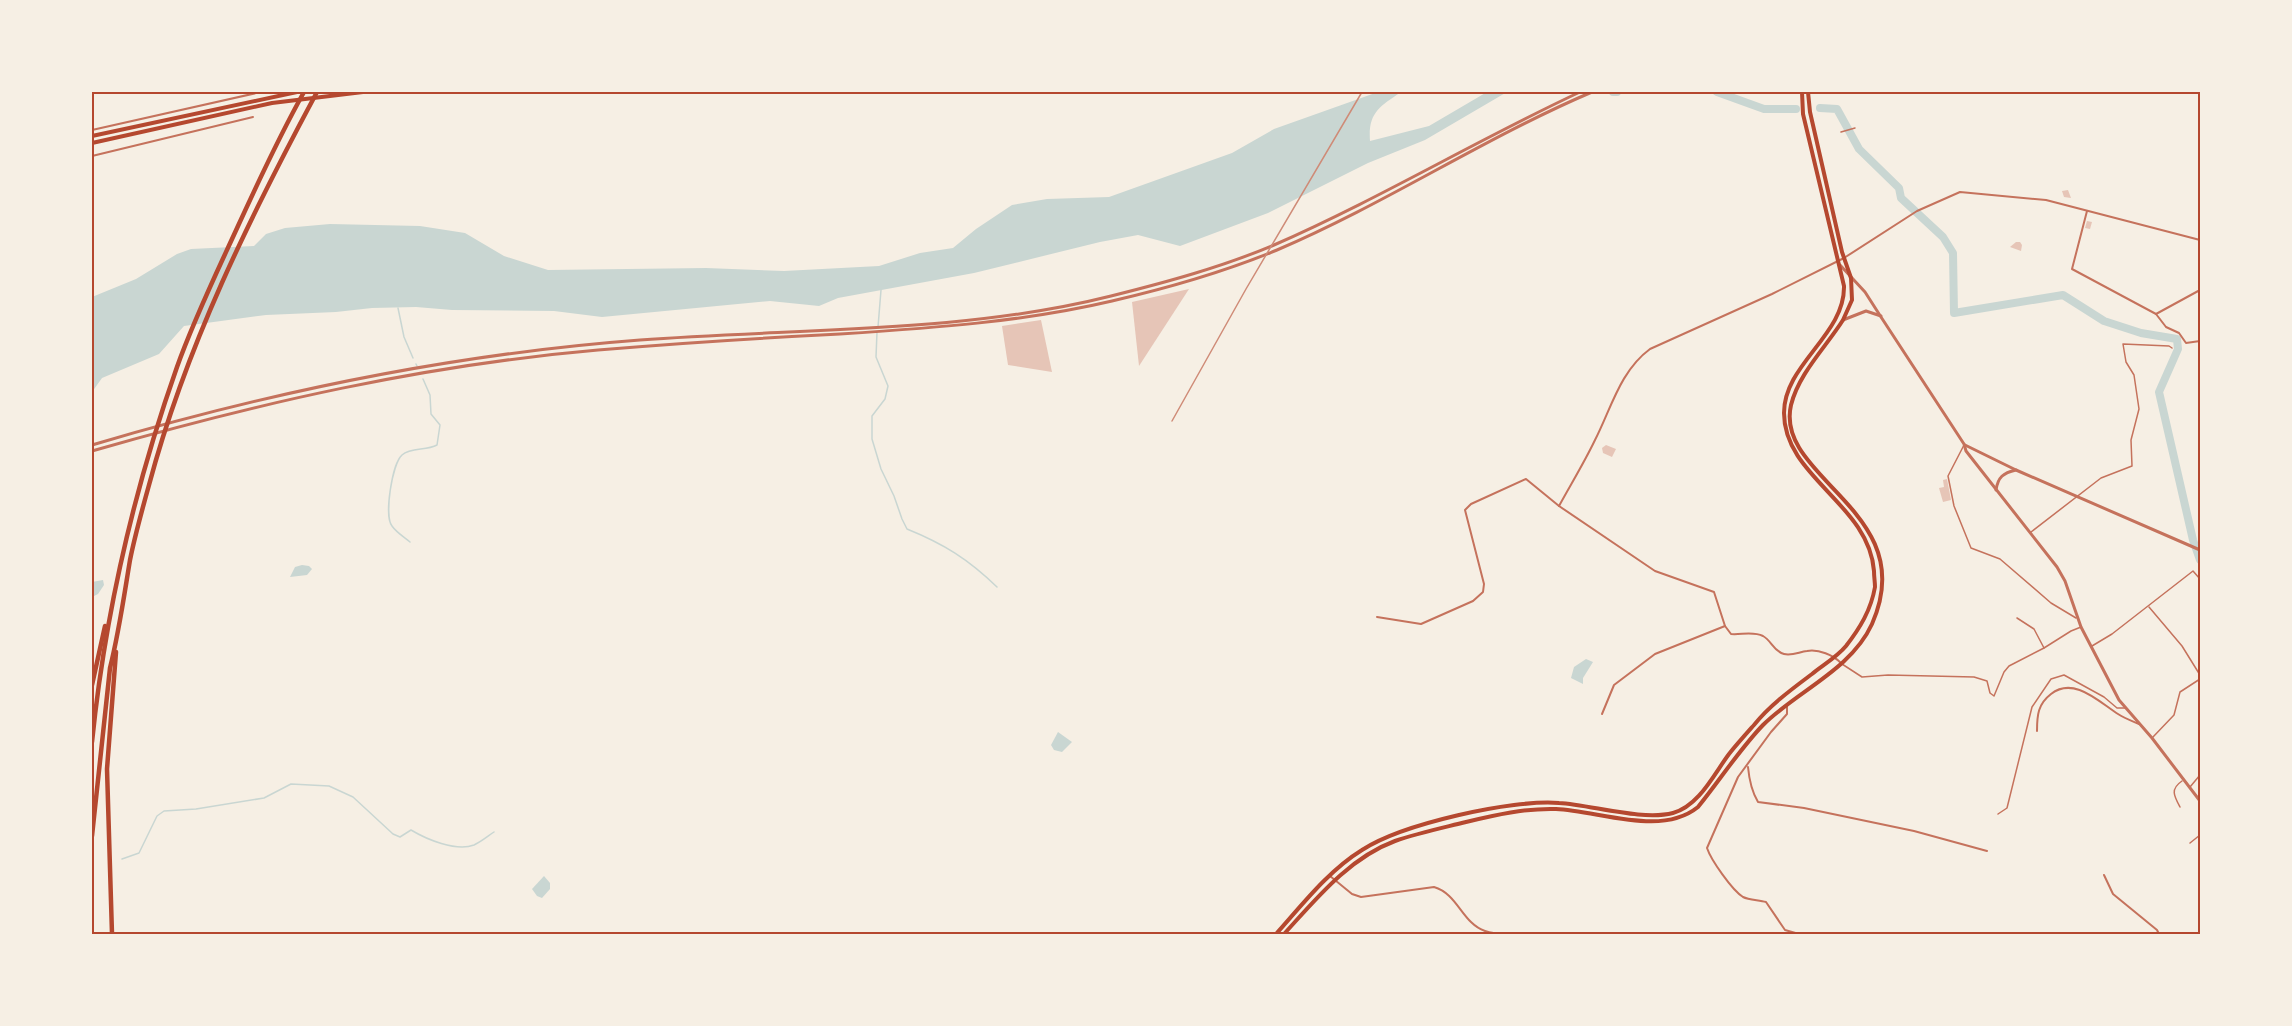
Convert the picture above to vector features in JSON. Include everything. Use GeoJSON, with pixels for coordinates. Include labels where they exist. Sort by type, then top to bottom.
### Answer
{"type":"FeatureCollection","features":[{"type":"Feature","properties":{"kind":"highway"},"geometry":{"type":"LineString","coordinates":[[92,742],[102,635],[108,620],[140,483],[177,366],[212,282],[280,135],[304,92]]}},
{"type":"Feature","properties":{"kind":"highway"},"geometry":{"type":"LineString","coordinates":[[112,934],[107,768],[117,643],[131,558],[146,494],[185,369],[219,286],[276,169],[317,92]]}},
{"type":"Feature","properties":{"kind":"highway"},"geometry":{"type":"LineString","coordinates":[[92,836],[103,718],[110,668],[117,643]]}},
{"type":"Feature","properties":{"kind":"highway"},"geometry":{"type":"LineString","coordinates":[[92,685],[101,653]]}},
{"type":"Feature","properties":{"kind":"main road"},"geometry":{"type":"LineString","coordinates":[[92,136],[297,92]]}},
{"type":"Feature","properties":{"kind":"main road"},"geometry":{"type":"LineString","coordinates":[[92,142],[272,103],[363,92]]}},
{"type":"Feature","properties":{"kind":"main road"},"geometry":{"type":"LineString","coordinates":[[1276,934],[1330,876],[1363,849],[1411,829],[1510,805],[1550,802],[1585,805],[1642,815],[1676,813],[1697,797],[1754,725],[1782,698],[1844,648],[1866,616],[1875,584],[1868,542],[1799,458],[1788,440],[1784,423],[1784,403],[1792,382],[1834,321],[1843,303],[1844,286],[1803,114],[1802,92]]}},
{"type":"Feature","properties":{"kind":"main road"},"geometry":{"type":"LineString","coordinates":[[1284,934],[1335,880],[1363,858],[1395,841],[1490,816],[1533,809],[1575,811],[1643,821],[1662,822],[1678,819],[1698,807],[1762,726],[1841,663],[1871,626],[1881,596],[1881,567],[1874,543],[1862,521],[1798,446],[1790,424],[1791,405],[1799,384],[1843,320],[1852,300],[1851,278],[1844,258],[1810,112],[1808,92]]}},
{"type":"Feature","properties":{"kind":"main road"},"geometry":{"type":"LineString","coordinates":[[1792,382],[1799,384]]}},
{"type":"Feature","properties":{"kind":"main road"},"geometry":{"type":"LineString","coordinates":[[1782,698],[1787,704]]}},
{"type":"Feature","properties":{"kind":"main road"},"geometry":{"type":"LineString","coordinates":[[1549,809],[1550,802]]}},
{"type":"Feature","properties":{"kind":"street"},"geometry":{"type":"LineString","coordinates":[[92,130],[261,92]]}},
{"type":"Feature","properties":{"kind":"street"},"geometry":{"type":"LineString","coordinates":[[92,445],[233,405],[317,387],[413,369],[555,347],[955,321],[1108,297],[1214,268],[1271,246],[1380,194],[1532,114],[1580,92]]}},
{"type":"Feature","properties":{"kind":"street"},"geometry":{"type":"LineString","coordinates":[[92,452],[245,409],[340,387],[462,366],[600,350],[956,327],[1050,314],[1110,301],[1215,273],[1274,251],[1382,199],[1535,117],[1592,92]]}},
{"type":"Feature","properties":{"kind":"street"},"geometry":{"type":"LineString","coordinates":[[92,156],[253,117]]}},
{"type":"Feature","properties":{"kind":"street"},"geometry":{"type":"LineString","coordinates":[[1559,506],[1595,440],[1622,382],[1642,355],[1650,349],[1772,294],[1844,258],[1917,211],[1960,192],[2046,200],[2200,240]]}},
{"type":"Feature","properties":{"kind":"street"},"geometry":{"type":"LineString","coordinates":[[2087,210],[2072,269],[2156,314],[2166,327],[2179,333],[2186,344],[2200,342]]}},
{"type":"Feature","properties":{"kind":"street"},"geometry":{"type":"LineString","coordinates":[[1837,261],[1865,292],[1964,444],[1966,451],[2057,567],[2065,581],[2081,627],[2119,700],[2142,725],[2200,801]]}},
{"type":"Feature","properties":{"kind":"street"},"geometry":{"type":"LineString","coordinates":[[2156,314],[2200,290]]}},
{"type":"Feature","properties":{"kind":"street"},"geometry":{"type":"LineString","coordinates":[[1843,320],[1866,311],[1881,317]]}},
{"type":"Feature","properties":{"kind":"street"},"geometry":{"type":"LineString","coordinates":[[1964,444],[2016,471],[2200,550]]}},
{"type":"Feature","properties":{"kind":"street"},"geometry":{"type":"LineString","coordinates":[[1996,490],[2002,474],[2016,471]]}},
{"type":"Feature","properties":{"kind":"street"},"geometry":{"type":"LineString","coordinates":[[1377,617],[1421,624],[1473,601],[1483,592],[1484,584],[1465,510],[1471,504],[1526,479],[1559,506],[1655,571],[1714,592],[1725,626],[1731,634],[1761,635],[1768,639],[1776,650],[1786,655],[1810,650],[1835,657],[1841,663]]}},
{"type":"Feature","properties":{"kind":"street"},"geometry":{"type":"LineString","coordinates":[[1602,714],[1614,685],[1655,654],[1725,626]]}},
{"type":"Feature","properties":{"kind":"street"},"geometry":{"type":"LineString","coordinates":[[2037,731],[2037,715],[2045,699],[2056,690],[2068,687],[2080,690],[2142,725]]}},
{"type":"Feature","properties":{"kind":"street"},"geometry":{"type":"LineString","coordinates":[[1787,704],[1787,714],[1738,777],[1707,848],[1714,863],[1744,898],[1766,902],[1785,930],[1799,934]]}},
{"type":"Feature","properties":{"kind":"street"},"geometry":{"type":"LineString","coordinates":[[1748,764],[1748,777],[1758,802],[1804,808],[1914,831],[1987,850]]}},
{"type":"Feature","properties":{"kind":"street"},"geometry":{"type":"LineString","coordinates":[[2104,875],[2113,894],[2157,930],[2158,934]]}},
{"type":"Feature","properties":{"kind":"street"},"geometry":{"type":"LineString","coordinates":[[1330,876],[1352,894],[1360,897],[1440,888],[1449,894],[1478,928],[1489,932],[1510,934]]}},
{"type":"Feature","properties":{"kind":"lane"},"geometry":{"type":"LineString","coordinates":[[1841,132],[1855,128]]}},
{"type":"Feature","properties":{"kind":"lane"},"geometry":{"type":"LineString","coordinates":[[2030,532],[2101,478],[2132,466],[2131,440],[2139,409],[2134,375],[2126,362],[2123,344],[2153,344],[2172,348]]}},
{"type":"Feature","properties":{"kind":"lane"},"geometry":{"type":"LineString","coordinates":[[1964,444],[1948,476],[1954,506],[1971,548],[2000,559],[2051,603],[2078,619]]}},
{"type":"Feature","properties":{"kind":"lane"},"geometry":{"type":"LineString","coordinates":[[2091,647],[2112,634],[2193,571],[2200,579]]}},
{"type":"Feature","properties":{"kind":"lane"},"geometry":{"type":"LineString","coordinates":[[2148,605],[2182,646],[2200,675]]}},
{"type":"Feature","properties":{"kind":"lane"},"geometry":{"type":"LineString","coordinates":[[2017,618],[2034,629],[2044,648]]}},
{"type":"Feature","properties":{"kind":"lane"},"geometry":{"type":"LineString","coordinates":[[1841,663],[1862,677],[1888,675],[1974,677],[1987,681],[1989,693],[1994,696],[2009,666],[2081,627]]}},
{"type":"Feature","properties":{"kind":"lane"},"geometry":{"type":"LineString","coordinates":[[1998,814],[2007,808],[2032,707],[2051,679],[2064,675],[2104,697],[2117,708],[2126,708]]}},
{"type":"Feature","properties":{"kind":"lane"},"geometry":{"type":"LineString","coordinates":[[2152,738],[2174,715],[2180,692],[2200,679]]}},
{"type":"Feature","properties":{"kind":"lane"},"geometry":{"type":"LineString","coordinates":[[2189,788],[2200,775]]}},
{"type":"Feature","properties":{"kind":"lane"},"geometry":{"type":"LineString","coordinates":[[2180,807],[2173,792],[2174,788],[2184,780]]}},
{"type":"Feature","properties":{"kind":"lane"},"geometry":{"type":"LineString","coordinates":[[2190,843],[2200,835]]}},
{"type":"Feature","properties":{"kind":"shaded area"},"geometry":{"type":"Polygon","coordinates":[[[1378,92],[1401,92],[1376,112],[1371,124],[1370,141],[1429,126],[1487,92],[1507,92],[1425,140],[1368,163],[1268,213],[1180,246],[1138,235],[974,273],[838,298],[819,306],[770,301],[602,317],[554,311],[372,308],[266,315],[184,326],[159,354],[102,378],[92,392],[92,297],[136,279],[177,254],[191,249],[254,246],[266,234],[285,228],[330,224],[420,226],[465,233],[504,256],[548,270],[706,268],[784,271],[879,266],[920,253],[953,248],[976,229],[1012,205],[1047,199],[1109,197],[1232,153],[1274,129],[1378,92]]]}},
{"type":"Feature","properties":{"kind":"shaded area"},"geometry":{"type":"Polygon","coordinates":[[[302,565],[312,569],[307,575],[290,577],[295,567],[302,565]]]}},
{"type":"Feature","properties":{"kind":"shaded area"},"geometry":{"type":"Polygon","coordinates":[[[103,580],[104,585],[98,594],[92,597],[92,582],[103,580]]]}},
{"type":"Feature","properties":{"kind":"shaded area"},"geometry":{"type":"Polygon","coordinates":[[[1586,659],[1593,662],[1583,678],[1583,684],[1571,678],[1574,667],[1586,659]]]}},
{"type":"Feature","properties":{"kind":"shaded area"},"geometry":{"type":"Polygon","coordinates":[[[1058,732],[1072,742],[1062,752],[1054,750],[1051,745],[1058,732]]]}},
{"type":"Feature","properties":{"kind":"shaded area"},"geometry":{"type":"Polygon","coordinates":[[[544,876],[550,883],[550,889],[542,898],[537,896],[532,889],[544,876]]]}},
{"type":"Feature","properties":{"kind":"building"},"geometry":{"type":"Polygon","coordinates":[[[2068,190],[2071,198],[2064,197],[2062,191],[2068,190]]]}},
{"type":"Feature","properties":{"kind":"building"},"geometry":{"type":"Polygon","coordinates":[[[2087,221],[2092,222],[2090,229],[2085,228],[2087,221]]]}},
{"type":"Feature","properties":{"kind":"building"},"geometry":{"type":"Polygon","coordinates":[[[2016,242],[2022,245],[2021,251],[2010,247],[2016,242]]]}},
{"type":"Feature","properties":{"kind":"building"},"geometry":{"type":"Polygon","coordinates":[[[1189,289],[1139,366],[1132,302],[1189,289]]]}},
{"type":"Feature","properties":{"kind":"building"},"geometry":{"type":"Polygon","coordinates":[[[1041,320],[1052,372],[1008,365],[1002,326],[1041,320]]]}},
{"type":"Feature","properties":{"kind":"building"},"geometry":{"type":"Polygon","coordinates":[[[1606,445],[1616,449],[1612,457],[1603,453],[1602,448],[1606,445]]]}},
{"type":"Feature","properties":{"kind":"building"},"geometry":{"type":"Polygon","coordinates":[[[1947,479],[1951,500],[1943,502],[1939,488],[1944,487],[1943,480],[1947,479]]]}},
{"type":"Feature","properties":{"kind":"waterway"},"geometry":{"type":"LineString","coordinates":[[1717,92],[1764,109],[1796,109]]}},
{"type":"Feature","properties":{"kind":"waterway"},"geometry":{"type":"LineString","coordinates":[[1820,108],[1837,109],[1859,149],[1899,188],[1901,198],[1943,237],[1953,253],[1954,313],[2063,295],[2104,321],[2141,333],[2177,339],[2178,349],[2159,392],[2193,540],[2200,560]]}},
{"type":"Feature","properties":{"kind":"waterway"},"geometry":{"type":"LineString","coordinates":[[878,327],[881,290]]}},
{"type":"Feature","properties":{"kind":"waterway"},"geometry":{"type":"LineString","coordinates":[[398,308],[404,337],[413,358]]}},
{"type":"Feature","properties":{"kind":"waterway"},"geometry":{"type":"LineString","coordinates":[[877,332],[876,357],[888,386],[885,399],[872,416],[872,439],[881,469],[902,519],[907,529],[955,553],[997,587]]}},
{"type":"Feature","properties":{"kind":"waterway"},"geometry":{"type":"LineString","coordinates":[[410,542],[392,526],[389,502],[395,468],[402,455],[437,445],[440,425],[431,414],[430,395],[423,379]]}},
{"type":"Feature","properties":{"kind":"waterway"},"geometry":{"type":"LineString","coordinates":[[122,859],[139,853],[157,816],[164,811],[196,809],[264,798],[291,784],[329,786],[353,797],[393,834],[400,837],[411,830],[441,844],[467,847],[477,844],[494,832]]}},
{"type":"Feature","properties":{"kind":"railway"},"geometry":{"type":"LineString","coordinates":[[1172,421],[1246,289],[1362,92]]}}]}
